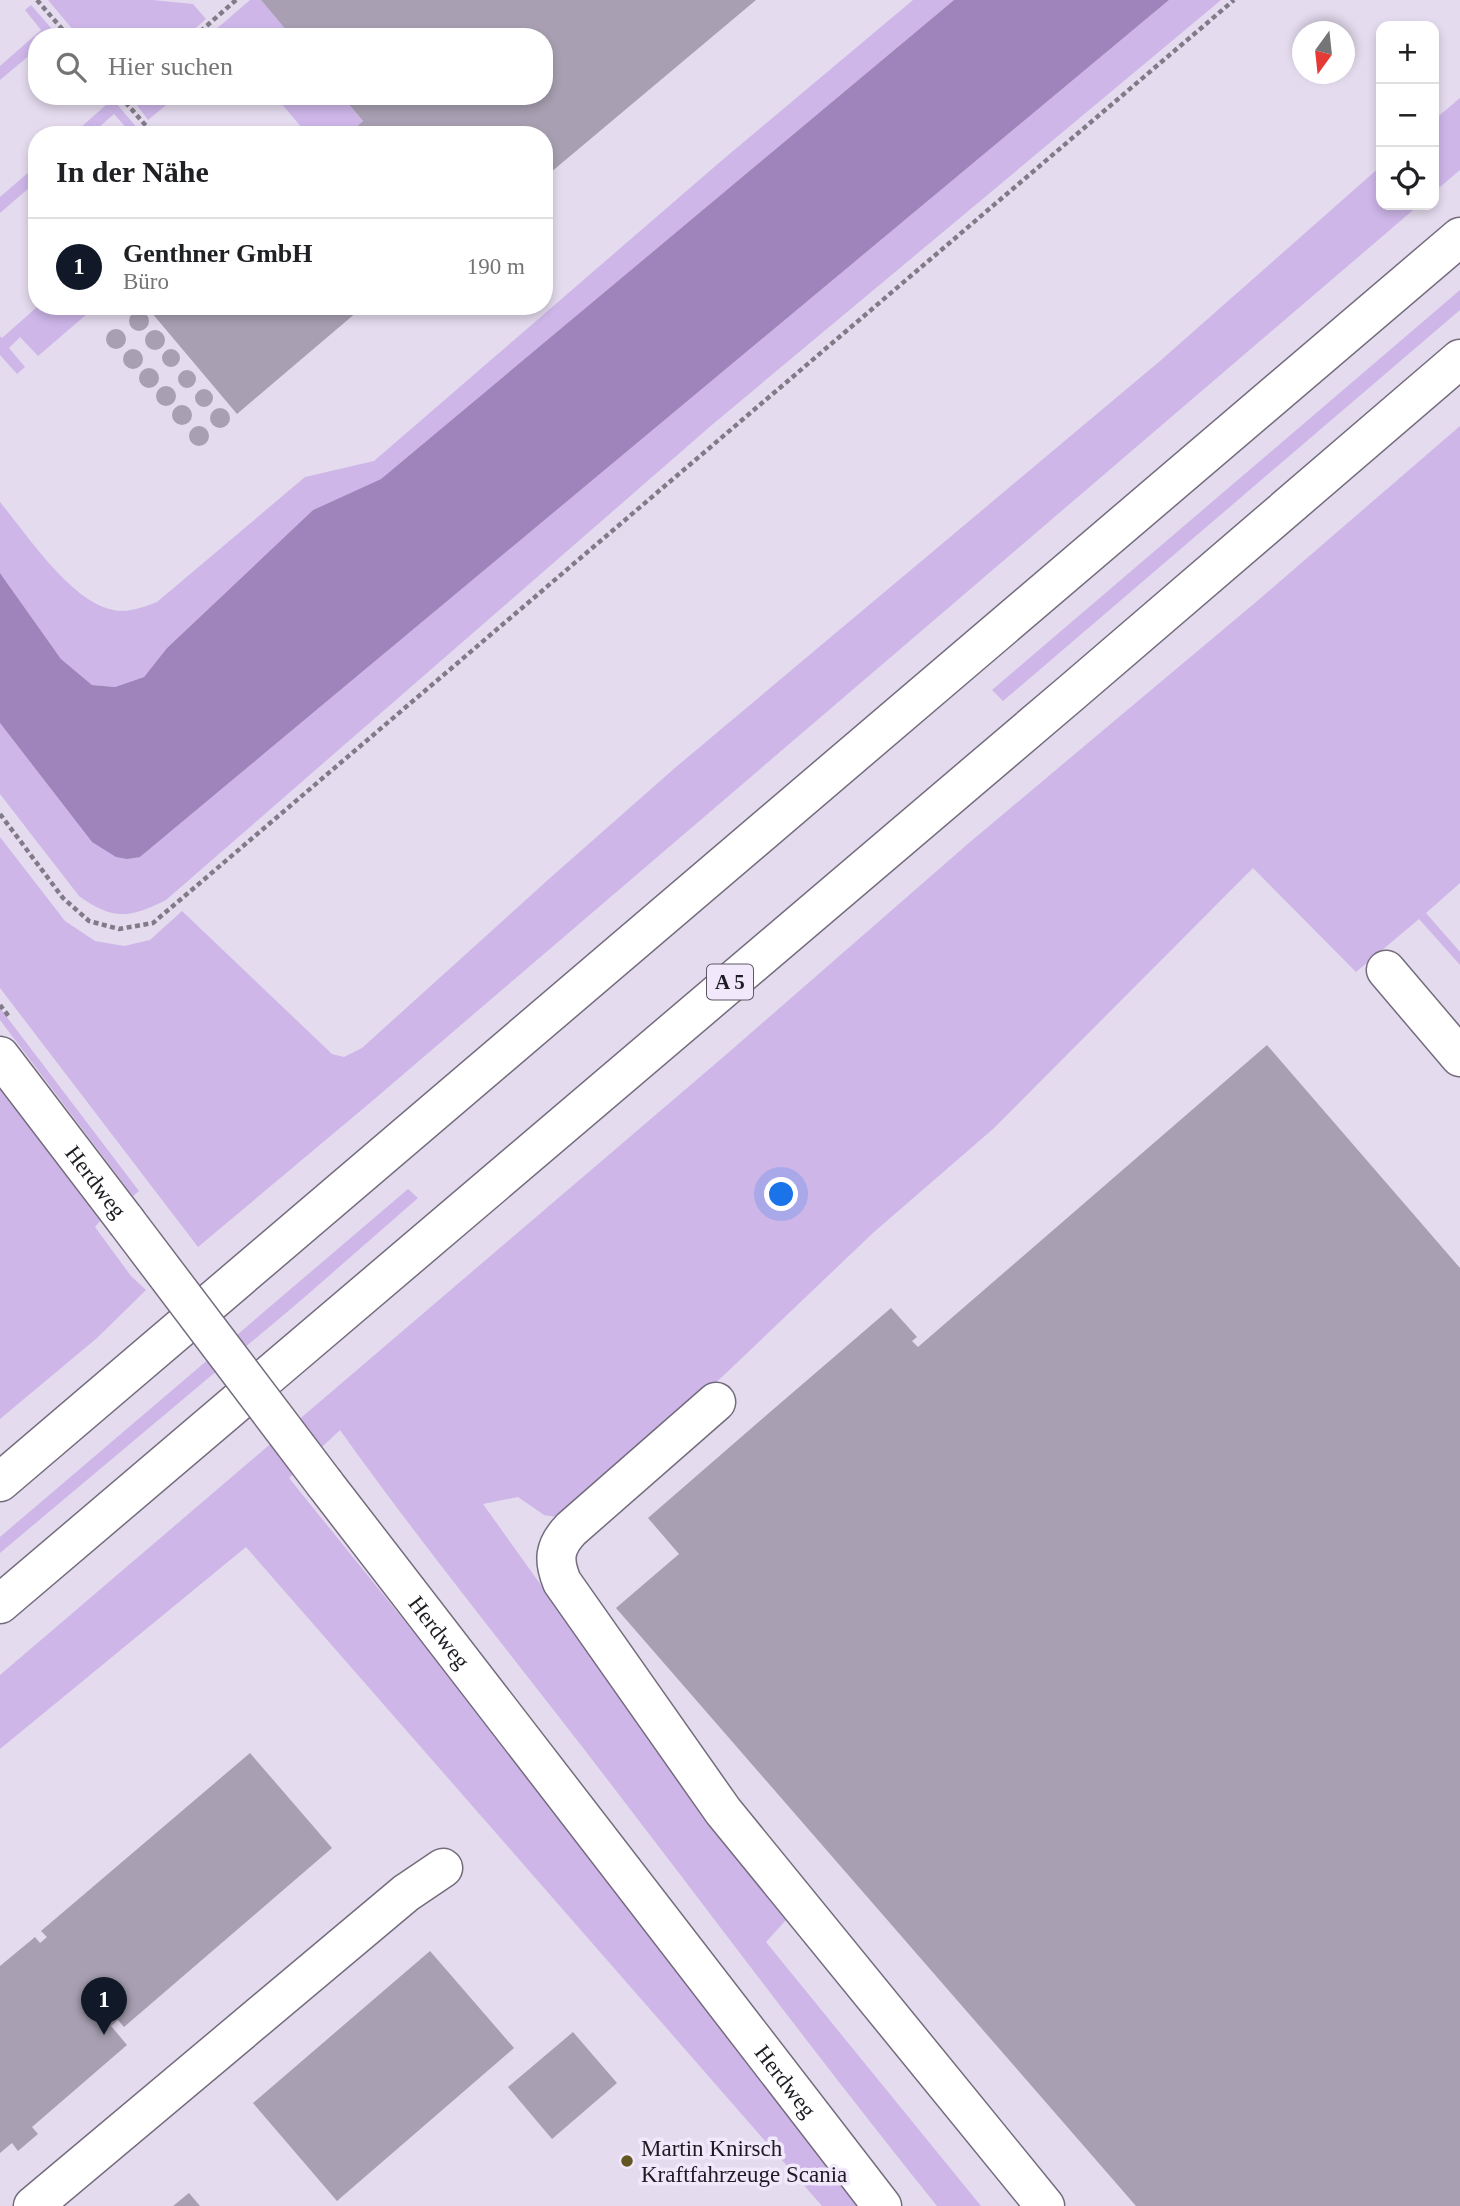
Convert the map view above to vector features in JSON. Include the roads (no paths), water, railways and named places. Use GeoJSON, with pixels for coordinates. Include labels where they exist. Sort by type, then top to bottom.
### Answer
{"type":"FeatureCollection","features":[{"type":"Feature","properties":{"kind":"main road"},"geometry":{"type":"LineString","coordinates":[[0,1482],[1460,237]]}},
{"type":"Feature","properties":{"kind":"main road","name":"A 5"},"geometry":{"type":"LineString","coordinates":[[0,1604],[1460,359]]}},
{"type":"Feature","properties":{"kind":"main road"},"geometry":{"type":"LineString","coordinates":[[1386,970],[1460,1057]]}},
{"type":"Feature","properties":{"kind":"main road","name":"Herdweg"},"geometry":{"type":"LineString","coordinates":[[0,1056],[325,1485],[882,2206]]}},
{"type":"Feature","properties":{"kind":"main road"},"geometry":{"type":"LineString","coordinates":[[716,1402],[562,1538],[556,1550],[555,1567],[562,1582],[723,1811],[1045,2206]]}},
{"type":"Feature","properties":{"kind":"main road"},"geometry":{"type":"LineString","coordinates":[[33,2206],[406,1893],[443,1868]]}},
{"type":"Feature","properties":{"kind":"place","name":"Genthner GmbH"},"geometry":{"type":"Point","coordinates":[104,2035]}},
{"type":"Feature","properties":{"kind":"place","name":"Martin Knirsch Kraftfahrzeuge Scania"},"geometry":{"type":"Point","coordinates":[627,2161]}}]}
